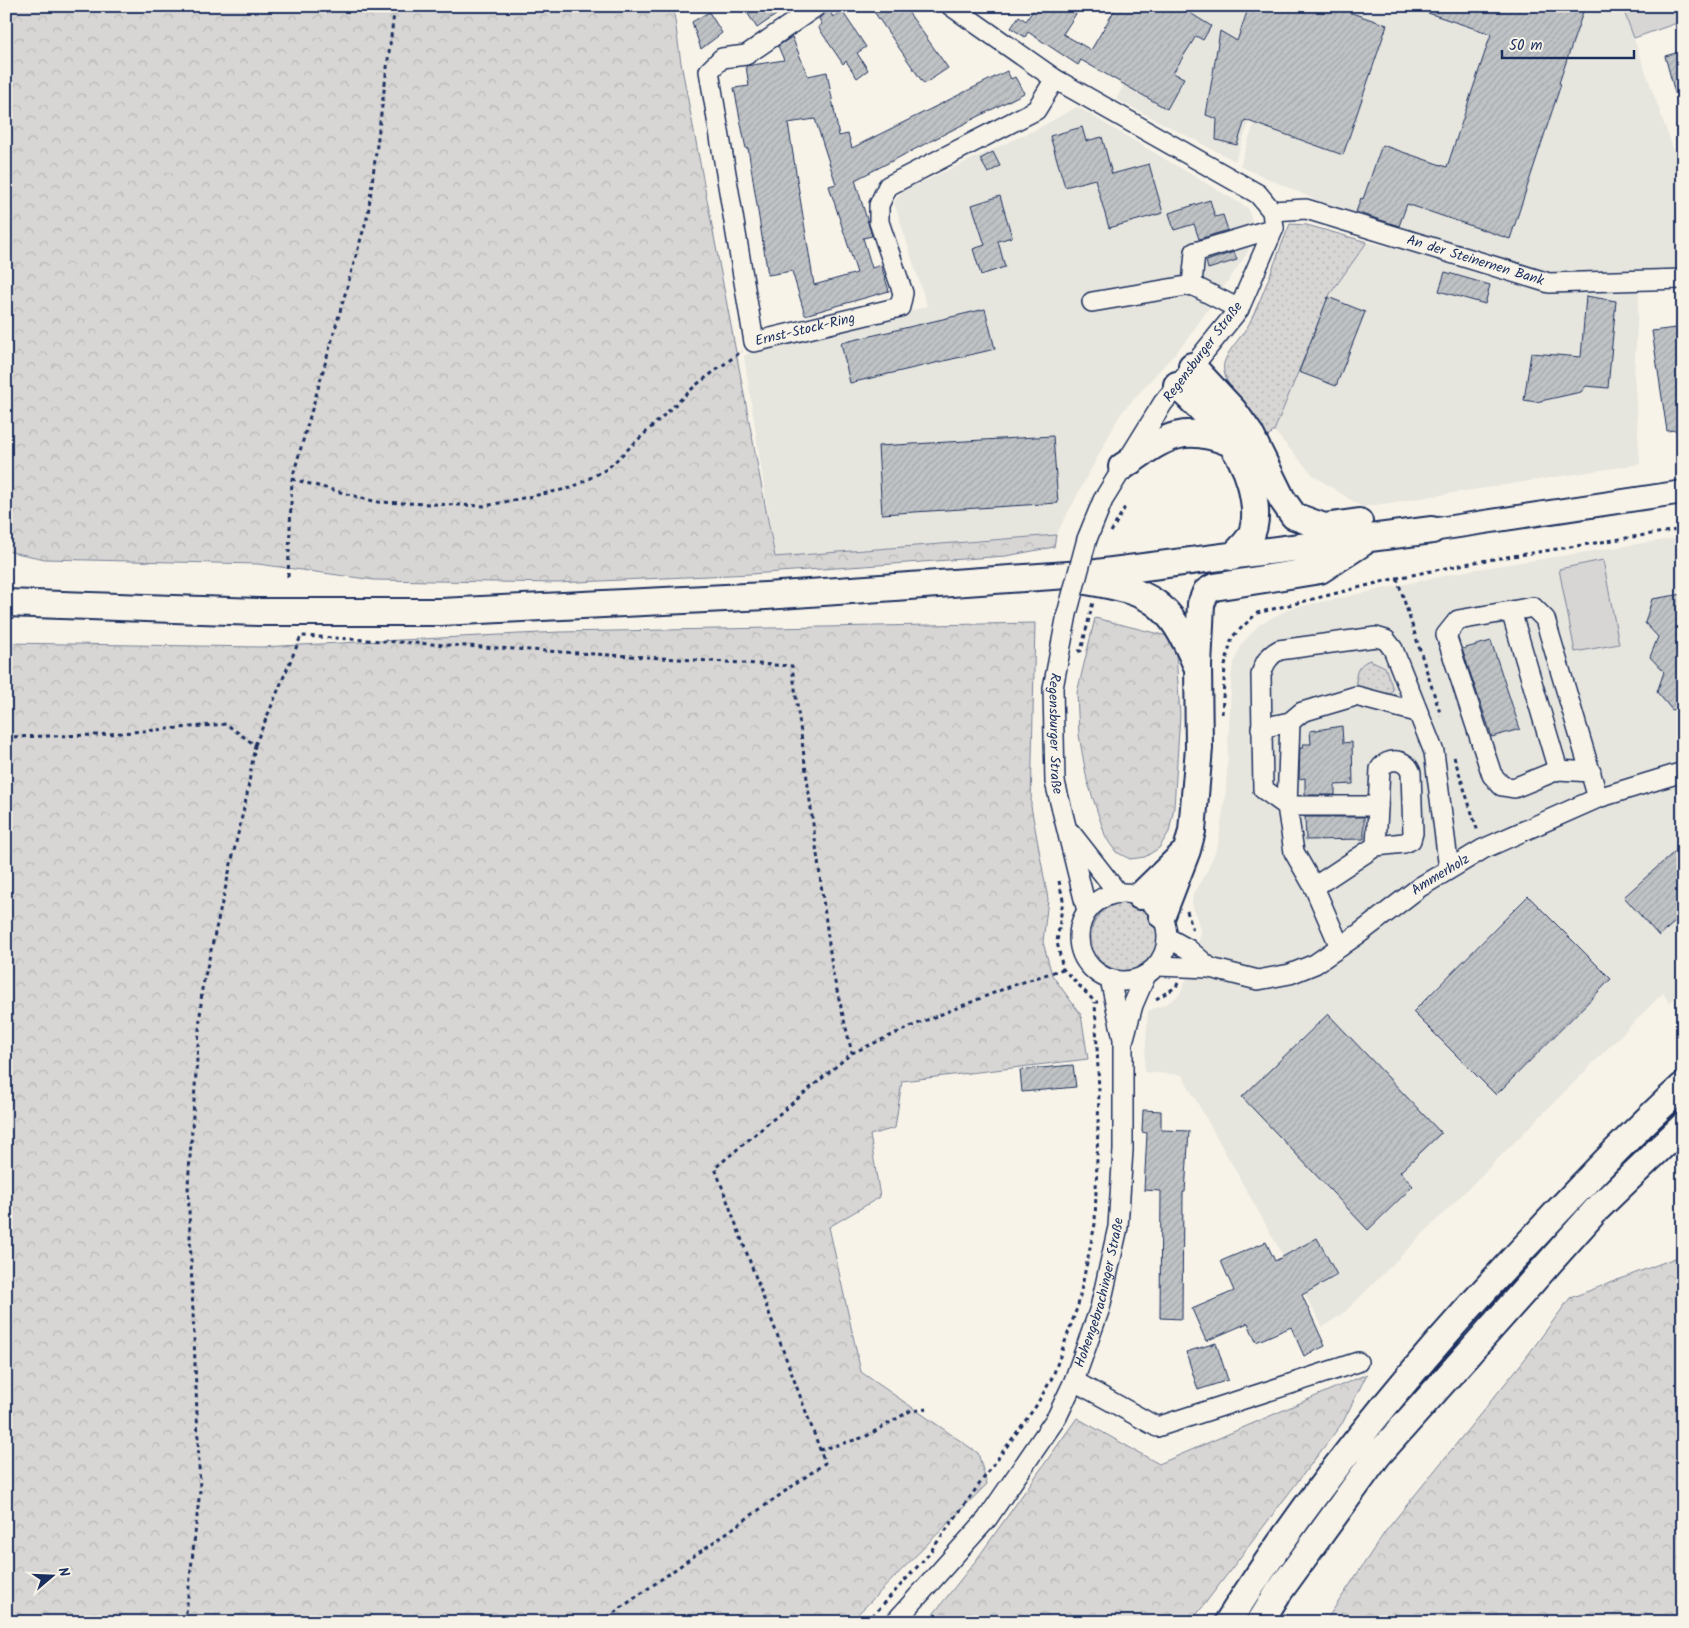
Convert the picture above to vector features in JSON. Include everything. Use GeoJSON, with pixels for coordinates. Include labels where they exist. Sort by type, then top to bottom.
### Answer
{"type":"FeatureCollection","features":[{"type":"Feature","properties":{"kind":"highway"},"geometry":{"type":"LineString","coordinates":[[1185,376],[1245,462],[1253,485],[1256,512],[1254,528],[1249,539],[1232,557]]}},
{"type":"Feature","properties":{"kind":"highway"},"geometry":{"type":"LineString","coordinates":[[1185,376],[1234,410],[1250,434],[1282,499],[1294,516],[1324,526],[1401,518],[1432,530]]}},
{"type":"Feature","properties":{"kind":"highway"},"geometry":{"type":"LineString","coordinates":[[1122,466],[1162,440],[1181,433],[1213,435],[1232,443]]}},
{"type":"Feature","properties":{"kind":"highway"},"geometry":{"type":"LineString","coordinates":[[6,603],[258,612],[441,612],[766,596],[1056,576],[1232,557],[1432,530]]}},
{"type":"Feature","properties":{"kind":"highway"},"geometry":{"type":"LineString","coordinates":[[1165,927],[1192,831],[1199,748],[1198,666],[1201,604],[1206,592],[1214,587],[1320,570],[1368,539]]}},
{"type":"Feature","properties":{"kind":"highway"},"geometry":{"type":"LineString","coordinates":[[1056,576],[1108,585],[1144,594],[1167,611],[1183,632],[1198,666]]}},
{"type":"Feature","properties":{"kind":"highway"},"geometry":{"type":"LineString","coordinates":[[1129,894],[1187,850]]}},
{"type":"Feature","properties":{"kind":"highway"},"geometry":{"type":"LineString","coordinates":[[1228,1622],[1257,1576],[1359,1437],[1459,1316],[1571,1197],[1683,1086]]}},
{"type":"Feature","properties":{"kind":"highway"},"geometry":{"type":"LineString","coordinates":[[1260,1622],[1378,1455],[1598,1209],[1683,1126]]}},
{"type":"Feature","properties":{"kind":"main road"},"geometry":{"type":"LineString","coordinates":[[1432,530],[1683,492]]}},
{"type":"Feature","properties":{"kind":"street","name":"Ernst-Stock-Ring"},"geometry":{"type":"LineString","coordinates":[[817,6],[746,55],[722,58],[709,71],[754,342],[900,307],[902,293],[879,222],[879,205],[888,186],[1036,110],[1055,79]]}},
{"type":"Feature","properties":{"kind":"street"},"geometry":{"type":"LineString","coordinates":[[951,6],[1055,79],[1258,194],[1273,220]]}},
{"type":"Feature","properties":{"kind":"street","name":"An der Steinernen Bank"},"geometry":{"type":"LineString","coordinates":[[1192,285],[1195,252],[1273,220],[1306,209],[1549,283],[1683,279]]}},
{"type":"Feature","properties":{"kind":"street","name":"Regensburger Straße"},"geometry":{"type":"LineString","coordinates":[[1087,911],[1055,782],[1052,688],[1067,614],[1088,539],[1103,500],[1122,466],[1185,376],[1239,309],[1273,220]]}},
{"type":"Feature","properties":{"kind":"street"},"geometry":{"type":"LineString","coordinates":[[1092,302],[1192,285],[1239,309]]}},
{"type":"Feature","properties":{"kind":"street"},"geometry":{"type":"LineString","coordinates":[[1590,772],[1558,770],[1514,788],[1502,786],[1492,775],[1446,635],[1458,620],[1533,607],[1545,619],[1598,798]]}},
{"type":"Feature","properties":{"kind":"street"},"geometry":{"type":"LineString","coordinates":[[1511,611],[1558,770]]}},
{"type":"Feature","properties":{"kind":"street"},"geometry":{"type":"LineString","coordinates":[[1378,806],[1287,806],[1263,789],[1261,675],[1267,660],[1272,654],[1279,650],[1376,637],[1386,640],[1393,649],[1434,752],[1449,869]]}},
{"type":"Feature","properties":{"kind":"street"},"geometry":{"type":"LineString","coordinates":[[1261,728],[1290,722],[1302,712],[1356,696],[1417,712]]}},
{"type":"Feature","properties":{"kind":"street"},"geometry":{"type":"LineString","coordinates":[[1290,722],[1287,806],[1294,852],[1314,887],[1340,947]]}},
{"type":"Feature","properties":{"kind":"street"},"geometry":{"type":"LineString","coordinates":[[1314,887],[1376,846],[1404,843],[1410,840],[1413,832],[1411,773],[1409,766],[1390,760],[1384,763],[1380,769],[1376,846]]}},
{"type":"Feature","properties":{"kind":"street","name":"Ammerholz"},"geometry":{"type":"LineString","coordinates":[[1152,970],[1210,968],[1258,980],[1290,974],[1315,964],[1420,887],[1483,848],[1598,798],[1683,772]]}},
{"type":"Feature","properties":{"kind":"street","name":"Regensburger Straße"},"geometry":{"type":"LineString","coordinates":[[1066,826],[1129,894]]}},
{"type":"Feature","properties":{"kind":"street"},"geometry":{"type":"LineString","coordinates":[[1129,894],[1152,904],[1165,927],[1165,953],[1152,970],[1122,982],[1110,980],[1088,964],[1081,951],[1079,938],[1081,924],[1087,911],[1095,902],[1129,894]]}},
{"type":"Feature","properties":{"kind":"street","name":"Ammerholz"},"geometry":{"type":"LineString","coordinates":[[1165,927],[1210,968]]}},
{"type":"Feature","properties":{"kind":"street","name":"Hohengebrachinger Straße"},"geometry":{"type":"LineString","coordinates":[[1123,1039],[1132,1005],[1152,970]]}},
{"type":"Feature","properties":{"kind":"street","name":"Hohengebrachinger Straße"},"geometry":{"type":"LineString","coordinates":[[895,1622],[988,1519],[1057,1417],[1074,1381],[1100,1308],[1118,1227],[1123,1150],[1123,1039],[1110,980]]}},
{"type":"Feature","properties":{"kind":"street"},"geometry":{"type":"LineString","coordinates":[[1074,1381],[1157,1427],[1358,1362]]}},
{"type":"Feature","properties":{"kind":"path"},"geometry":{"type":"LineString","coordinates":[[288,577],[292,480],[368,214],[395,6]]}},
{"type":"Feature","properties":{"kind":"path"},"geometry":{"type":"LineString","coordinates":[[292,480],[377,502],[475,506],[485,506],[571,488],[607,469],[696,386],[754,342]]}},
{"type":"Feature","properties":{"kind":"path"},"geometry":{"type":"LineString","coordinates":[[1081,651],[1093,602]]}},
{"type":"Feature","properties":{"kind":"path"},"geometry":{"type":"LineString","coordinates":[[185,1622],[200,1490],[188,1185],[202,989],[247,796],[255,745],[301,636],[792,666],[833,974],[852,1053]]}},
{"type":"Feature","properties":{"kind":"path"},"geometry":{"type":"LineString","coordinates":[[6,737],[97,734],[226,724],[255,745]]}},
{"type":"Feature","properties":{"kind":"path"},"geometry":{"type":"LineString","coordinates":[[867,1622],[928,1554],[1036,1406],[1053,1376],[1078,1304],[1095,1224],[1099,1154],[1098,1037],[1095,1002],[1063,969],[1056,942],[1063,900],[1059,880]]}},
{"type":"Feature","properties":{"kind":"path"},"geometry":{"type":"LineString","coordinates":[[601,1622],[826,1463],[715,1168],[852,1053],[1011,986],[1063,969]]}},
{"type":"Feature","properties":{"kind":"path"},"geometry":{"type":"LineString","coordinates":[[820,1450],[865,1437],[910,1411],[927,1408]]}},
{"type":"Feature","properties":{"kind":"shaded area"},"geometry":{"type":"Polygon","coordinates":[[[1170,6],[1292,6],[1235,161],[1116,99],[1170,6]]]}},
{"type":"Feature","properties":{"kind":"shaded area"},"geometry":{"type":"Polygon","coordinates":[[[1293,6],[1622,6],[1683,176],[1683,272],[1547,279],[1341,211],[1240,166],[1293,6]]]}},
{"type":"Feature","properties":{"kind":"shaded area"},"geometry":{"type":"Polygon","coordinates":[[[1077,107],[1248,208],[1253,225],[1248,252],[1186,341],[1121,413],[1056,535],[775,557],[744,356],[761,347],[884,320],[927,306],[894,202],[903,191],[1037,129],[1077,107]]]}},
{"type":"Feature","properties":{"kind":"shaded area"},"geometry":{"type":"Polygon","coordinates":[[[1367,242],[1549,283],[1640,280],[1634,373],[1640,464],[1362,507],[1314,476],[1274,431],[1328,297],[1367,242]]]}},
{"type":"Feature","properties":{"kind":"shaded area"},"geometry":{"type":"Polygon","coordinates":[[[1683,537],[1683,991],[1669,1003],[1663,993],[1346,1311],[1323,1327],[1182,1075],[1144,1072],[1148,1011],[1168,1003],[1180,994],[1194,962],[1201,932],[1192,903],[1193,894],[1208,869],[1218,845],[1226,790],[1232,669],[1241,645],[1260,624],[1289,609],[1471,570],[1683,537]]]}},
{"type":"Feature","properties":{"kind":"green space"},"geometry":{"type":"Polygon","coordinates":[[[6,6],[673,6],[681,63],[775,557],[1056,535],[1054,547],[1006,556],[751,574],[557,583],[374,580],[258,564],[45,559],[6,551],[6,6]]]}},
{"type":"Feature","properties":{"kind":"green space"},"geometry":{"type":"Polygon","coordinates":[[[1622,6],[1683,6],[1683,21],[1634,38],[1622,6]]]}},
{"type":"Feature","properties":{"kind":"green space"},"geometry":{"type":"Polygon","coordinates":[[[1290,224],[1307,225],[1367,242],[1330,294],[1274,431],[1267,438],[1232,392],[1224,371],[1224,363],[1255,312],[1290,224]]]}},
{"type":"Feature","properties":{"kind":"green space"},"geometry":{"type":"Polygon","coordinates":[[[1603,560],[1619,644],[1575,652],[1559,569],[1603,560]]]}},
{"type":"Feature","properties":{"kind":"green space"},"geometry":{"type":"Polygon","coordinates":[[[1095,618],[1175,638],[1180,715],[1174,807],[1169,832],[1159,848],[1145,857],[1130,859],[1116,852],[1106,838],[1087,780],[1079,735],[1077,693],[1095,618]]]}},
{"type":"Feature","properties":{"kind":"green space"},"geometry":{"type":"Polygon","coordinates":[[[1035,623],[1031,806],[1048,899],[1043,942],[1052,975],[1081,1015],[1088,1059],[902,1081],[895,1128],[870,1135],[880,1197],[829,1227],[861,1372],[978,1453],[987,1484],[850,1622],[6,1622],[6,643],[261,647],[560,632],[1035,623]]]}},
{"type":"Feature","properties":{"kind":"green space"},"geometry":{"type":"Polygon","coordinates":[[[1370,660],[1385,667],[1393,689],[1390,696],[1359,688],[1356,679],[1357,671],[1362,664],[1370,660]]]}},
{"type":"Feature","properties":{"kind":"green space"},"geometry":{"type":"Polygon","coordinates":[[[1118,903],[1132,903],[1144,908],[1154,918],[1159,930],[1159,944],[1154,956],[1144,966],[1132,971],[1118,971],[1106,966],[1096,956],[1091,944],[1091,930],[1096,918],[1106,908],[1118,903]]]}},
{"type":"Feature","properties":{"kind":"green space"},"geometry":{"type":"Polygon","coordinates":[[[1683,1255],[1683,1622],[1325,1622],[1385,1532],[1525,1359],[1570,1298],[1683,1255]]]}},
{"type":"Feature","properties":{"kind":"green space"},"geometry":{"type":"Polygon","coordinates":[[[1367,1374],[1343,1422],[1191,1622],[927,1622],[977,1559],[1077,1418],[1159,1464],[1367,1374]]]}},
{"type":"Feature","properties":{"kind":"building"},"geometry":{"type":"Polygon","coordinates":[[[743,6],[789,6],[757,28],[743,6]]]}},
{"type":"Feature","properties":{"kind":"building"},"geometry":{"type":"Polygon","coordinates":[[[870,6],[904,6],[948,68],[924,84],[870,6]]]}},
{"type":"Feature","properties":{"kind":"building"},"geometry":{"type":"Polygon","coordinates":[[[1036,6],[1081,6],[1063,34],[1091,50],[1117,6],[1179,6],[1211,26],[1203,40],[1196,36],[1173,73],[1184,78],[1167,109],[1081,60],[1078,65],[1028,32],[1025,37],[1011,28],[1019,16],[1026,21],[1036,6]]]}},
{"type":"Feature","properties":{"kind":"building"},"geometry":{"type":"Polygon","coordinates":[[[1249,6],[1331,6],[1387,25],[1343,155],[1245,120],[1237,145],[1216,140],[1217,119],[1206,115],[1220,31],[1237,41],[1249,6]]]}},
{"type":"Feature","properties":{"kind":"building"},"geometry":{"type":"Polygon","coordinates":[[[1417,6],[1585,6],[1510,239],[1407,204],[1399,226],[1356,212],[1361,198],[1363,199],[1382,145],[1447,167],[1491,34],[1416,9],[1417,6]]]}},
{"type":"Feature","properties":{"kind":"building"},"geometry":{"type":"Polygon","coordinates":[[[828,8],[833,17],[842,11],[866,47],[857,53],[868,70],[857,78],[846,61],[843,64],[818,27],[822,24],[819,19],[828,8]]]}},
{"type":"Feature","properties":{"kind":"building"},"geometry":{"type":"Polygon","coordinates":[[[709,12],[722,33],[701,49],[692,22],[709,12]]]}},
{"type":"Feature","properties":{"kind":"building"},"geometry":{"type":"Polygon","coordinates":[[[792,37],[808,76],[827,72],[839,136],[848,134],[852,148],[1007,71],[1011,79],[1015,77],[1024,93],[855,180],[872,236],[863,238],[872,268],[881,265],[889,291],[805,315],[792,271],[768,275],[748,148],[746,149],[734,88],[749,86],[746,66],[784,60],[778,46],[792,37]],[[815,119],[788,123],[814,285],[857,273],[829,186],[836,184],[815,119]]]}},
{"type":"Feature","properties":{"kind":"building"},"geometry":{"type":"Polygon","coordinates":[[[1683,51],[1683,104],[1678,104],[1665,56],[1683,51]]]}},
{"type":"Feature","properties":{"kind":"building"},"geometry":{"type":"Polygon","coordinates":[[[1082,127],[1086,141],[1102,137],[1112,174],[1149,164],[1163,213],[1109,228],[1095,179],[1065,187],[1050,136],[1082,127]]]}},
{"type":"Feature","properties":{"kind":"building"},"geometry":{"type":"Polygon","coordinates":[[[993,152],[1000,166],[988,173],[980,159],[993,152]]]}},
{"type":"Feature","properties":{"kind":"building"},"geometry":{"type":"Polygon","coordinates":[[[1000,196],[1012,237],[998,241],[1005,267],[981,275],[973,249],[985,245],[972,205],[1000,196]]]}},
{"type":"Feature","properties":{"kind":"building"},"geometry":{"type":"Polygon","coordinates":[[[1210,200],[1215,217],[1223,215],[1228,230],[1199,239],[1194,224],[1174,230],[1169,213],[1210,200]]]}},
{"type":"Feature","properties":{"kind":"building"},"geometry":{"type":"Polygon","coordinates":[[[1234,252],[1237,260],[1208,269],[1206,261],[1234,252]]]}},
{"type":"Feature","properties":{"kind":"building"},"geometry":{"type":"Polygon","coordinates":[[[1445,272],[1490,285],[1485,304],[1439,291],[1445,272]]]}},
{"type":"Feature","properties":{"kind":"building"},"geometry":{"type":"Polygon","coordinates":[[[1586,296],[1616,301],[1608,388],[1586,386],[1581,392],[1536,402],[1524,400],[1531,353],[1581,357],[1586,296]]]}},
{"type":"Feature","properties":{"kind":"building"},"geometry":{"type":"Polygon","coordinates":[[[1328,297],[1365,312],[1336,386],[1299,372],[1328,297]]]}},
{"type":"Feature","properties":{"kind":"building"},"geometry":{"type":"Polygon","coordinates":[[[985,309],[995,349],[850,383],[841,343],[985,309]]]}},
{"type":"Feature","properties":{"kind":"building"},"geometry":{"type":"Polygon","coordinates":[[[1683,327],[1683,429],[1667,431],[1652,331],[1683,327]]]}},
{"type":"Feature","properties":{"kind":"building"},"geometry":{"type":"Polygon","coordinates":[[[1053,436],[1058,503],[882,514],[878,446],[1053,436]]]}},
{"type":"Feature","properties":{"kind":"building"},"geometry":{"type":"Polygon","coordinates":[[[1683,594],[1683,708],[1672,710],[1657,692],[1664,672],[1650,657],[1658,637],[1645,623],[1652,599],[1683,594]]]}},
{"type":"Feature","properties":{"kind":"building"},"geometry":{"type":"Polygon","coordinates":[[[1491,641],[1520,729],[1492,737],[1462,649],[1491,641]]]}},
{"type":"Feature","properties":{"kind":"building"},"geometry":{"type":"Polygon","coordinates":[[[1342,726],[1343,743],[1352,742],[1353,784],[1335,785],[1335,795],[1305,795],[1305,778],[1299,779],[1300,748],[1304,748],[1303,744],[1311,744],[1310,731],[1342,726]]]}},
{"type":"Feature","properties":{"kind":"building"},"geometry":{"type":"Polygon","coordinates":[[[1305,817],[1364,817],[1364,839],[1306,840],[1305,817]]]}},
{"type":"Feature","properties":{"kind":"building"},"geometry":{"type":"Polygon","coordinates":[[[1683,844],[1683,915],[1659,936],[1624,897],[1683,844]]]}},
{"type":"Feature","properties":{"kind":"building"},"geometry":{"type":"Polygon","coordinates":[[[1528,896],[1611,979],[1496,1095],[1413,1012],[1528,896]]]}},
{"type":"Feature","properties":{"kind":"building"},"geometry":{"type":"Polygon","coordinates":[[[1328,1014],[1441,1133],[1400,1172],[1413,1186],[1368,1230],[1242,1097],[1328,1014]]]}},
{"type":"Feature","properties":{"kind":"building"},"geometry":{"type":"Polygon","coordinates":[[[1073,1065],[1076,1087],[1022,1092],[1020,1070],[1073,1065]]]}},
{"type":"Feature","properties":{"kind":"building"},"geometry":{"type":"Polygon","coordinates":[[[1143,1110],[1161,1111],[1161,1130],[1189,1131],[1185,1192],[1183,1192],[1182,1319],[1160,1318],[1161,1191],[1144,1190],[1147,1133],[1142,1132],[1143,1110]]]}},
{"type":"Feature","properties":{"kind":"building"},"geometry":{"type":"Polygon","coordinates":[[[1317,1238],[1337,1275],[1302,1295],[1325,1346],[1304,1356],[1291,1327],[1256,1342],[1248,1323],[1206,1341],[1192,1309],[1234,1291],[1221,1261],[1266,1242],[1275,1261],[1317,1238]]]}},
{"type":"Feature","properties":{"kind":"building"},"geometry":{"type":"Polygon","coordinates":[[[1216,1343],[1228,1380],[1198,1390],[1186,1352],[1216,1343]]]}}]}
